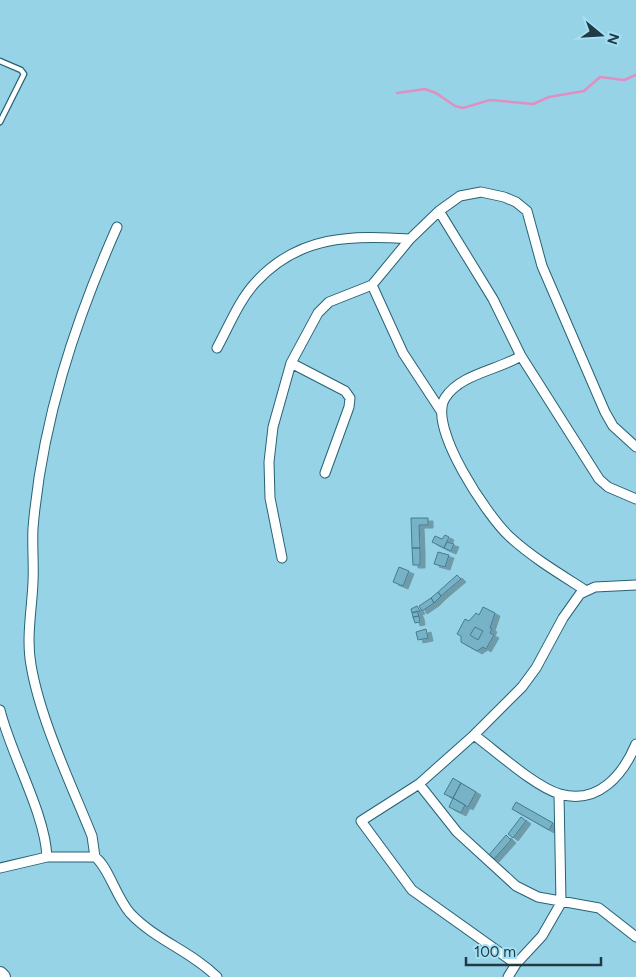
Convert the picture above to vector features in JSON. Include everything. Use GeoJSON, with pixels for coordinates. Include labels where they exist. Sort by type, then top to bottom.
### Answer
{"type":"FeatureCollection","features":[{"type":"Feature","properties":{"kind":"street"},"geometry":{"type":"LineString","coordinates":[[282,558],[270,498],[269,462],[273,427],[290,363],[318,313],[329,302],[372,285],[410,239],[439,211],[453,200],[468,193],[481,192],[504,197],[523,206],[530,218],[542,266],[605,412],[614,426],[636,447]]}},
{"type":"Feature","properties":{"kind":"street"},"geometry":{"type":"LineString","coordinates":[[439,211],[493,299],[521,356],[599,478],[608,488],[636,499]]}},
{"type":"Feature","properties":{"kind":"street"},"geometry":{"type":"LineString","coordinates":[[95,857],[92,836],[41,704],[33,675],[30,646],[33,531],[42,459],[56,393],[91,285],[117,227]]}},
{"type":"Feature","properties":{"kind":"street"},"geometry":{"type":"LineString","coordinates":[[217,348],[255,283],[271,268],[301,249],[322,241],[342,238],[367,236],[410,239]]}},
{"type":"Feature","properties":{"kind":"street"},"geometry":{"type":"LineString","coordinates":[[372,285],[407,358],[441,411],[451,449],[466,477],[496,521],[510,537],[542,562],[585,590]]}},
{"type":"Feature","properties":{"kind":"street"},"geometry":{"type":"LineString","coordinates":[[441,411],[445,397],[456,386],[521,356]]}},
{"type":"Feature","properties":{"kind":"street"},"geometry":{"type":"LineString","coordinates":[[290,363],[345,391],[350,398],[349,407],[325,473]]}},
{"type":"Feature","properties":{"kind":"street"},"geometry":{"type":"LineString","coordinates":[[516,964],[412,890],[361,821],[419,784],[474,735],[532,674],[569,608],[580,594],[585,590],[608,585],[636,585]]}},
{"type":"Feature","properties":{"kind":"street"},"geometry":{"type":"LineString","coordinates":[[0,710],[47,847],[47,857]]}},
{"type":"Feature","properties":{"kind":"street"},"geometry":{"type":"LineString","coordinates":[[474,735],[528,776],[560,794],[591,794],[606,787],[621,772],[636,744]]}},
{"type":"Feature","properties":{"kind":"street"},"geometry":{"type":"LineString","coordinates":[[419,784],[457,832],[516,886],[530,894],[561,903],[586,904],[599,908],[636,937]]}},
{"type":"Feature","properties":{"kind":"street"},"geometry":{"type":"LineString","coordinates":[[508,977],[516,964],[542,936],[561,903],[560,794]]}},
{"type":"Feature","properties":{"kind":"street"},"geometry":{"type":"LineString","coordinates":[[0,868],[47,857],[95,857],[101,861],[117,895],[129,912],[154,934],[204,966],[217,977]]}},
{"type":"Feature","properties":{"kind":"street"},"geometry":{"type":"LineString","coordinates":[[0,974],[3,977]]}},
{"type":"Feature","properties":{"kind":"lane"},"geometry":{"type":"LineString","coordinates":[[0,61],[21,70],[24,74],[0,122]]}},
{"type":"Feature","properties":{"kind":"building"},"geometry":{"type":"Polygon","coordinates":[[[411,518],[428,518],[428,525],[419,525],[420,548],[412,548],[411,518]]]}},
{"type":"Feature","properties":{"kind":"building"},"geometry":{"type":"Polygon","coordinates":[[[445,535],[449,537],[444,548],[432,542],[435,536],[442,539],[445,535]]]}},
{"type":"Feature","properties":{"kind":"building"},"geometry":{"type":"Polygon","coordinates":[[[447,542],[454,544],[451,551],[444,548],[447,542]]]}},
{"type":"Feature","properties":{"kind":"building"},"geometry":{"type":"Polygon","coordinates":[[[412,548],[420,548],[420,565],[413,565],[412,548]]]}},
{"type":"Feature","properties":{"kind":"building"},"geometry":{"type":"Polygon","coordinates":[[[438,552],[449,555],[445,567],[434,564],[438,552]]]}},
{"type":"Feature","properties":{"kind":"building"},"geometry":{"type":"Polygon","coordinates":[[[399,567],[409,571],[403,586],[393,582],[399,567]]]}},
{"type":"Feature","properties":{"kind":"building"},"geometry":{"type":"Polygon","coordinates":[[[457,575],[461,579],[441,596],[438,592],[457,575]]]}},
{"type":"Feature","properties":{"kind":"building"},"geometry":{"type":"Polygon","coordinates":[[[438,592],[441,596],[434,603],[431,598],[438,592]]]}},
{"type":"Feature","properties":{"kind":"building"},"geometry":{"type":"Polygon","coordinates":[[[431,598],[434,603],[422,611],[419,606],[431,598]]]}},
{"type":"Feature","properties":{"kind":"building"},"geometry":{"type":"Polygon","coordinates":[[[417,606],[420,611],[412,613],[411,609],[417,606]]]}},
{"type":"Feature","properties":{"kind":"building"},"geometry":{"type":"Polygon","coordinates":[[[483,607],[495,613],[490,628],[492,629],[490,633],[494,635],[486,649],[483,647],[477,651],[461,642],[461,636],[457,634],[465,619],[469,621],[476,613],[479,615],[483,607]]]}},
{"type":"Feature","properties":{"kind":"building"},"geometry":{"type":"Polygon","coordinates":[[[417,611],[419,616],[413,617],[412,613],[417,611]]]}},
{"type":"Feature","properties":{"kind":"building"},"geometry":{"type":"Polygon","coordinates":[[[419,616],[420,622],[415,623],[413,617],[419,616]]]}},
{"type":"Feature","properties":{"kind":"building"},"geometry":{"type":"Polygon","coordinates":[[[475,627],[483,631],[478,640],[470,635],[475,627]]]}},
{"type":"Feature","properties":{"kind":"building"},"geometry":{"type":"Polygon","coordinates":[[[426,629],[428,638],[418,640],[416,632],[426,629]]]}},
{"type":"Feature","properties":{"kind":"building"},"geometry":{"type":"Polygon","coordinates":[[[453,778],[461,783],[453,798],[444,794],[453,778]]]}},
{"type":"Feature","properties":{"kind":"building"},"geometry":{"type":"Polygon","coordinates":[[[461,783],[476,792],[468,807],[453,798],[461,783]]]}},
{"type":"Feature","properties":{"kind":"building"},"geometry":{"type":"Polygon","coordinates":[[[453,798],[465,805],[461,813],[449,807],[453,798]]]}},
{"type":"Feature","properties":{"kind":"building"},"geometry":{"type":"Polygon","coordinates":[[[516,802],[553,823],[549,830],[512,809],[516,802]]]}},
{"type":"Feature","properties":{"kind":"building"},"geometry":{"type":"Polygon","coordinates":[[[521,817],[526,821],[513,838],[508,834],[521,817]]]}},
{"type":"Feature","properties":{"kind":"building"},"geometry":{"type":"Polygon","coordinates":[[[506,835],[511,840],[494,859],[489,855],[506,835]]]}},
{"type":"Feature","properties":{"kind":"waterway"},"geometry":{"type":"LineString","coordinates":[[397,93],[425,89],[436,93],[455,106],[463,108],[490,100],[533,104],[549,97],[584,91],[600,77],[624,80],[636,75]]}}]}
